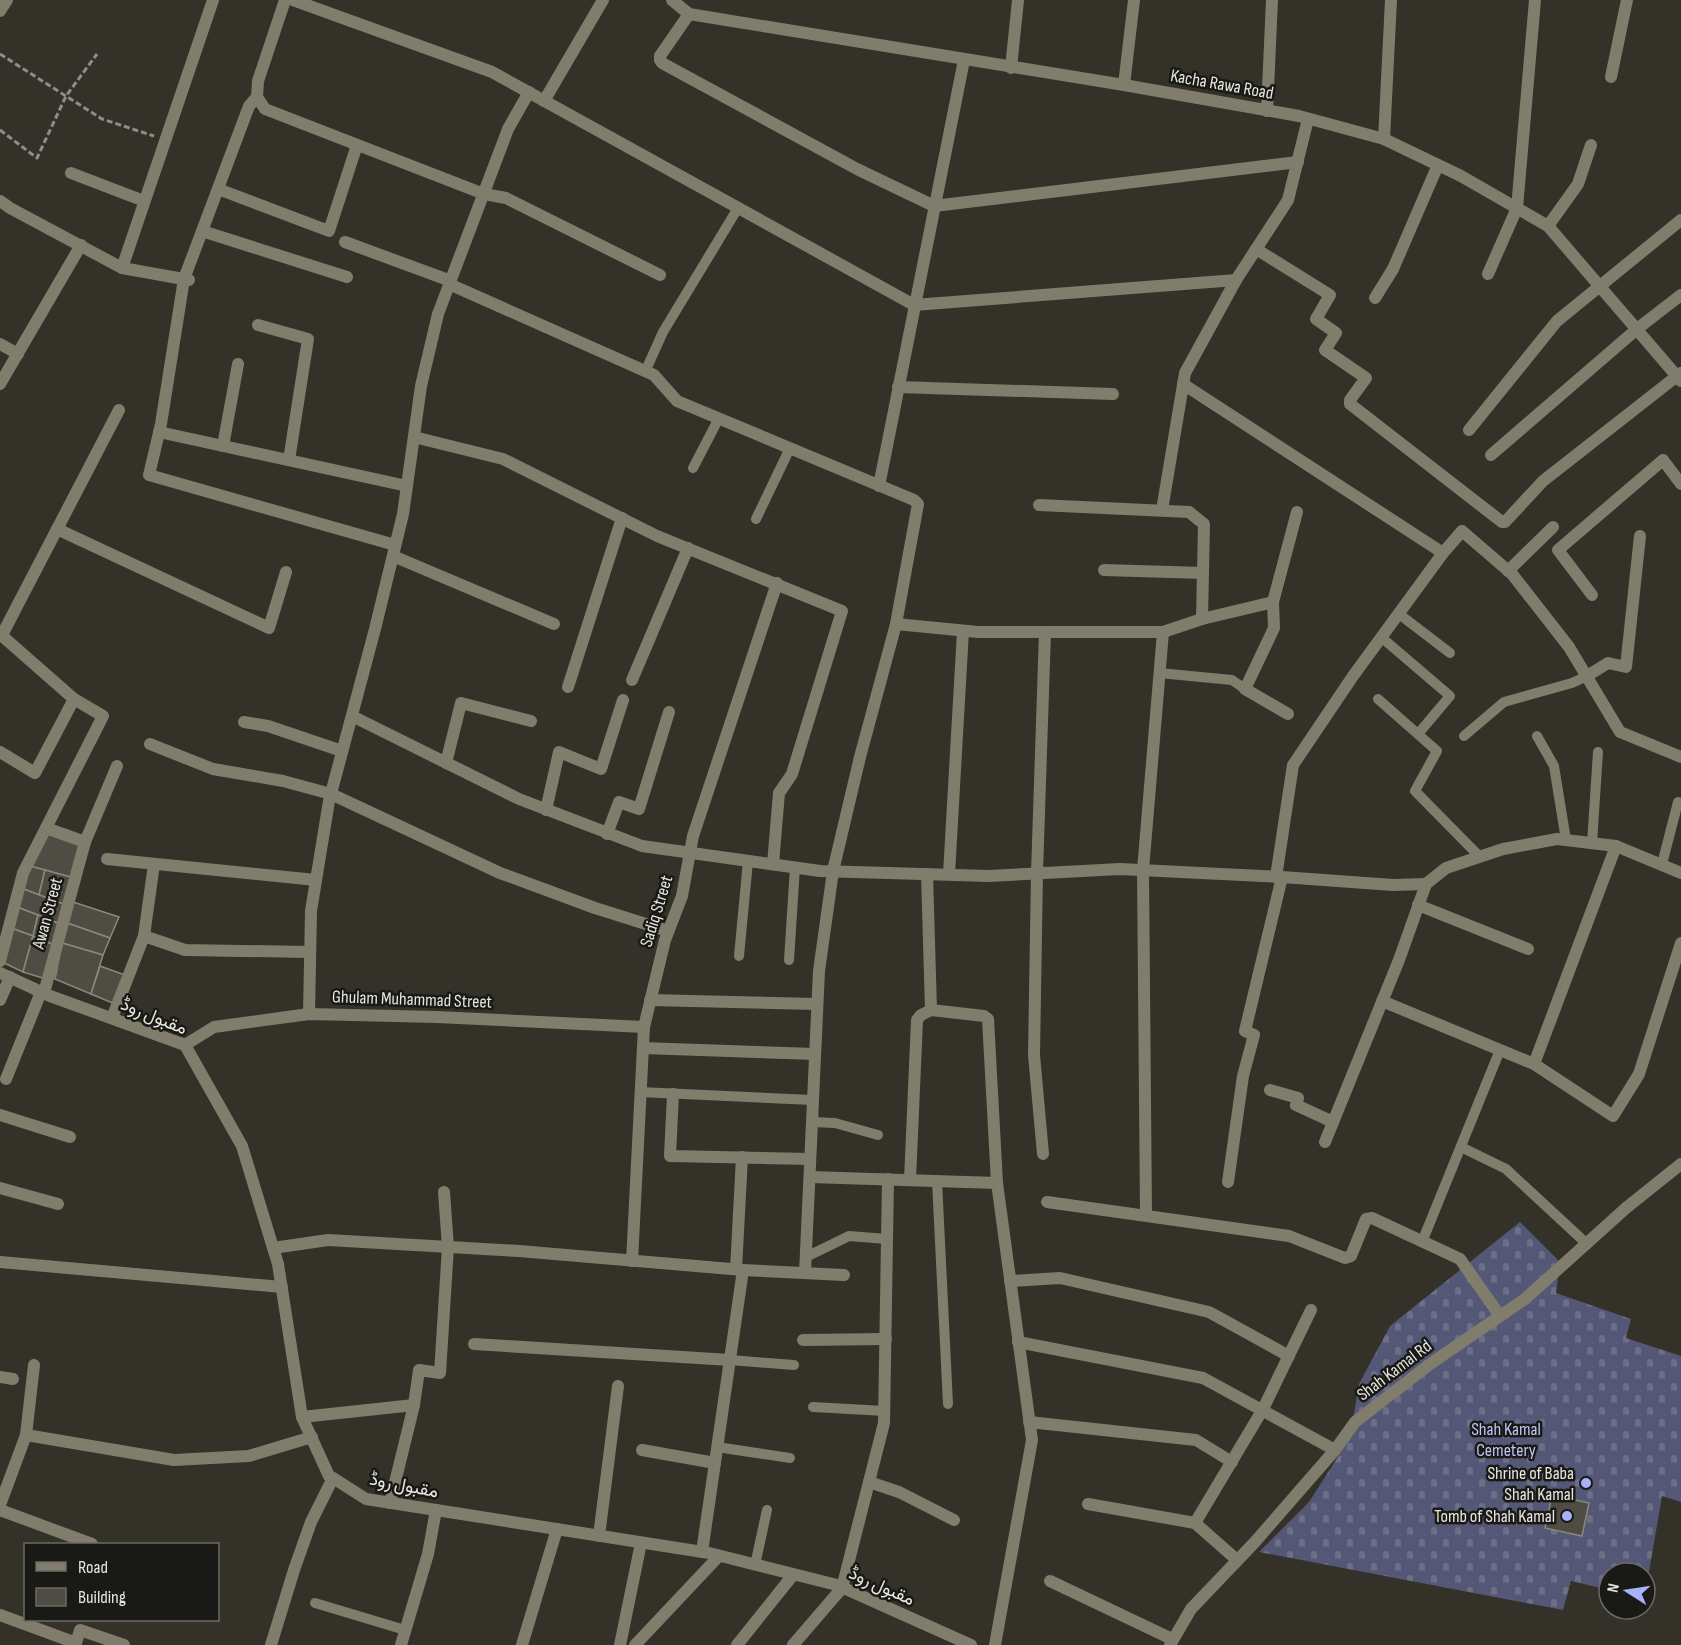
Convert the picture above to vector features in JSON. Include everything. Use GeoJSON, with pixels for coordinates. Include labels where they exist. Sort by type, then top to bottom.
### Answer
{"type":"FeatureCollection","features":[{"type":"Feature","properties":{"kind":"street"},"geometry":{"type":"LineString","coordinates":[[0,11],[7,0]]}},
{"type":"Feature","properties":{"kind":"street"},"geometry":{"type":"LineString","coordinates":[[122,268],[213,0]]}},
{"type":"Feature","properties":{"kind":"street"},"geometry":{"type":"LineString","coordinates":[[285,0],[258,81],[257,97],[265,109],[484,194],[506,198],[660,275]]}},
{"type":"Feature","properties":{"kind":"street"},"geometry":{"type":"LineString","coordinates":[[293,0],[492,72],[914,305],[1236,280]]}},
{"type":"Feature","properties":{"kind":"street"},"geometry":{"type":"LineString","coordinates":[[544,100],[603,0]]}},
{"type":"Feature","properties":{"kind":"street","name":"Kacha Rawa Road"},"geometry":{"type":"LineString","coordinates":[[672,0],[689,14],[1124,85],[1308,119],[1384,139],[1438,165],[1548,226],[1680,377]]}},
{"type":"Feature","properties":{"kind":"street"},"geometry":{"type":"LineString","coordinates":[[1011,68],[1018,0]]}},
{"type":"Feature","properties":{"kind":"street"},"geometry":{"type":"LineString","coordinates":[[1124,85],[1134,0]]}},
{"type":"Feature","properties":{"kind":"street"},"geometry":{"type":"LineString","coordinates":[[1267,111],[1272,0]]}},
{"type":"Feature","properties":{"kind":"street"},"geometry":{"type":"LineString","coordinates":[[1384,139],[1391,0]]}},
{"type":"Feature","properties":{"kind":"street"},"geometry":{"type":"LineString","coordinates":[[1488,274],[1517,208],[1535,0]]}},
{"type":"Feature","properties":{"kind":"street"},"geometry":{"type":"LineString","coordinates":[[1611,77],[1627,0]]}},
{"type":"Feature","properties":{"kind":"street"},"geometry":{"type":"LineString","coordinates":[[689,14],[660,56],[662,63],[857,169],[934,206],[1299,162]]}},
{"type":"Feature","properties":{"kind":"street"},"geometry":{"type":"LineString","coordinates":[[879,486],[964,60]]}},
{"type":"Feature","properties":{"kind":"street"},"geometry":{"type":"LineString","coordinates":[[309,1014],[311,911],[331,794],[394,550],[407,486],[421,386],[438,314],[508,129],[529,92]]}},
{"type":"Feature","properties":{"kind":"street"},"geometry":{"type":"LineString","coordinates":[[257,97],[249,106],[186,279],[159,432],[149,475],[394,550],[554,624]]}},
{"type":"Feature","properties":{"kind":"street"},"geometry":{"type":"LineString","coordinates":[[1162,510],[1185,372],[1236,280],[1288,200],[1308,119]]}},
{"type":"Feature","properties":{"kind":"street"},"geometry":{"type":"LineString","coordinates":[[218,189],[329,231],[357,145]]}},
{"type":"Feature","properties":{"kind":"street"},"geometry":{"type":"LineString","coordinates":[[1548,226],[1578,184],[1591,145]]}},
{"type":"Feature","properties":{"kind":"street"},"geometry":{"type":"LineString","coordinates":[[1375,298],[1393,269],[1438,165]]}},
{"type":"Feature","properties":{"kind":"street"},"geometry":{"type":"LineString","coordinates":[[71,173],[144,201]]}},
{"type":"Feature","properties":{"kind":"street"},"geometry":{"type":"LineString","coordinates":[[0,201],[122,268],[186,279]]}},
{"type":"Feature","properties":{"kind":"street"},"geometry":{"type":"LineString","coordinates":[[1469,430],[1557,321],[1681,220]]}},
{"type":"Feature","properties":{"kind":"street"},"geometry":{"type":"LineString","coordinates":[[202,231],[347,277]]}},
{"type":"Feature","properties":{"kind":"street"},"geometry":{"type":"LineString","coordinates":[[345,242],[450,282],[654,375],[677,400],[914,500],[918,504],[896,624],[860,756],[833,871],[819,971],[805,1273]]}},
{"type":"Feature","properties":{"kind":"street"},"geometry":{"type":"LineString","coordinates":[[0,384],[81,245]]}},
{"type":"Feature","properties":{"kind":"street"},"geometry":{"type":"LineString","coordinates":[[1256,249],[1330,295],[1316,319],[1336,333],[1325,350],[1365,378],[1350,400],[1350,404],[1502,522],[1505,522],[1543,481],[1680,377]]}},
{"type":"Feature","properties":{"kind":"street"},"geometry":{"type":"LineString","coordinates":[[1491,455],[1681,295]]}},
{"type":"Feature","properties":{"kind":"street"},"geometry":{"type":"LineString","coordinates":[[258,325],[308,339],[289,460]]}},
{"type":"Feature","properties":{"kind":"street"},"geometry":{"type":"LineString","coordinates":[[0,344],[18,354]]}},
{"type":"Feature","properties":{"kind":"street"},"geometry":{"type":"LineString","coordinates":[[223,446],[238,364]]}},
{"type":"Feature","properties":{"kind":"street"},"geometry":{"type":"LineString","coordinates":[[1183,384],[1443,553]]}},
{"type":"Feature","properties":{"kind":"street"},"geometry":{"type":"LineString","coordinates":[[898,387],[1113,394]]}},
{"type":"Feature","properties":{"kind":"street"},"geometry":{"type":"LineString","coordinates":[[0,961],[23,873],[103,716],[74,699],[1,635],[119,410]]}},
{"type":"Feature","properties":{"kind":"street"},"geometry":{"type":"LineString","coordinates":[[159,432],[407,486]]}},
{"type":"Feature","properties":{"kind":"street"},"geometry":{"type":"LineString","coordinates":[[414,437],[503,459],[657,536],[840,608],[843,613],[792,774],[779,793],[773,864]]}},
{"type":"Feature","properties":{"kind":"street"},"geometry":{"type":"LineString","coordinates":[[1592,595],[1558,550],[1663,460],[1681,484]]}},
{"type":"Feature","properties":{"kind":"street"},"geometry":{"type":"LineString","coordinates":[[1039,505],[1189,512],[1204,524],[1202,619]]}},
{"type":"Feature","properties":{"kind":"street"},"geometry":{"type":"LineString","coordinates":[[1288,714],[1245,689],[1274,628],[1273,602],[1297,512]]}},
{"type":"Feature","properties":{"kind":"street"},"geometry":{"type":"LineString","coordinates":[[568,687],[622,518]]}},
{"type":"Feature","properties":{"kind":"street"},"geometry":{"type":"LineString","coordinates":[[1508,571],[1553,527]]}},
{"type":"Feature","properties":{"kind":"street"},"geometry":{"type":"LineString","coordinates":[[57,529],[269,628],[286,572]]}},
{"type":"Feature","properties":{"kind":"street"},"geometry":{"type":"LineString","coordinates":[[1228,1182],[1243,1076],[1254,1035],[1245,1031],[1279,877],[1293,765],[1443,553],[1463,531],[1508,571],[1569,647],[1620,732],[1681,758]]}},
{"type":"Feature","properties":{"kind":"street"},"geometry":{"type":"LineString","coordinates":[[1587,676],[1608,663],[1626,668],[1640,536]]}},
{"type":"Feature","properties":{"kind":"street"},"geometry":{"type":"LineString","coordinates":[[632,680],[688,548]]}},
{"type":"Feature","properties":{"kind":"street"},"geometry":{"type":"LineString","coordinates":[[1104,570],[1203,573]]}},
{"type":"Feature","properties":{"kind":"street","name":"Sadiq Street"},"geometry":{"type":"LineString","coordinates":[[632,1261],[644,1026],[668,931],[682,896],[693,836],[777,583]]}},
{"type":"Feature","properties":{"kind":"street"},"geometry":{"type":"LineString","coordinates":[[896,624],[963,631],[1163,632],[1202,619],[1273,602]]}},
{"type":"Feature","properties":{"kind":"street"},"geometry":{"type":"LineString","coordinates":[[949,874],[963,631]]}},
{"type":"Feature","properties":{"kind":"street"},"geometry":{"type":"LineString","coordinates":[[1043,1154],[1034,1055],[1044,632]]}},
{"type":"Feature","properties":{"kind":"street"},"geometry":{"type":"LineString","coordinates":[[1146,1215],[1143,870],[1163,632]]}},
{"type":"Feature","properties":{"kind":"street"},"geometry":{"type":"LineString","coordinates":[[0,752],[35,773],[74,699]]}},
{"type":"Feature","properties":{"kind":"street"},"geometry":{"type":"LineString","coordinates":[[546,810],[559,752],[601,769],[623,700]]}},
{"type":"Feature","properties":{"kind":"street"},"geometry":{"type":"LineString","coordinates":[[446,763],[461,703],[531,721]]}},
{"type":"Feature","properties":{"kind":"street"},"geometry":{"type":"LineString","coordinates":[[607,834],[619,802],[639,809],[669,712]]}},
{"type":"Feature","properties":{"kind":"street"},"geometry":{"type":"LineString","coordinates":[[352,716],[519,799],[642,846],[833,871],[988,876],[1120,869],[1393,885],[1426,884]]}},
{"type":"Feature","properties":{"kind":"street"},"geometry":{"type":"LineString","coordinates":[[244,722],[268,726],[342,751]]}},
{"type":"Feature","properties":{"kind":"street"},"geometry":{"type":"LineString","coordinates":[[150,744],[213,769],[283,781],[331,794],[500,873],[595,908],[668,931]]}},
{"type":"Feature","properties":{"kind":"street","name":"Awan Street"},"geometry":{"type":"LineString","coordinates":[[6,1079],[43,992],[85,842],[117,766]]}},
{"type":"Feature","properties":{"kind":"street"},"geometry":{"type":"LineString","coordinates":[[46,828],[85,842]]}},
{"type":"Feature","properties":{"kind":"street"},"geometry":{"type":"LineString","coordinates":[[1325,1142],[1426,884],[1446,868],[1503,849],[1557,839],[1616,846],[1681,873]]}},
{"type":"Feature","properties":{"kind":"street"},"geometry":{"type":"LineString","coordinates":[[1534,1064],[1616,846]]}},
{"type":"Feature","properties":{"kind":"street"},"geometry":{"type":"LineString","coordinates":[[107,859],[316,880]]}},
{"type":"Feature","properties":{"kind":"street"},"geometry":{"type":"LineString","coordinates":[[112,1018],[144,936],[154,864]]}},
{"type":"Feature","properties":{"kind":"street"},"geometry":{"type":"LineString","coordinates":[[927,874],[931,1010]]}},
{"type":"Feature","properties":{"kind":"street"},"geometry":{"type":"LineString","coordinates":[[1418,905],[1528,949]]}},
{"type":"Feature","properties":{"kind":"street"},"geometry":{"type":"LineString","coordinates":[[144,936],[185,950],[310,952]]}},
{"type":"Feature","properties":{"kind":"street"},"geometry":{"type":"LineString","coordinates":[[1382,1001],[1534,1064],[1610,1114],[1615,1115],[1638,1074],[1681,943]]}},
{"type":"Feature","properties":{"kind":"street"},"geometry":{"type":"LineString","coordinates":[[0,1000],[5,975]]}},
{"type":"Feature","properties":{"kind":"street","name":"مقبول روڈ"},"geometry":{"type":"LineString","coordinates":[[5,975],[43,992],[185,1045],[242,1146],[273,1248],[282,1287],[302,1417],[329,1476],[366,1499],[702,1552],[793,1575],[842,1588],[966,1644]]}},
{"type":"Feature","properties":{"kind":"street"},"geometry":{"type":"LineString","coordinates":[[650,1000],[817,1004]]}},
{"type":"Feature","properties":{"kind":"street"},"geometry":{"type":"LineString","coordinates":[[910,1180],[917,1020],[931,1010],[984,1016],[988,1019],[997,1183],[1032,1440],[995,1645]]}},
{"type":"Feature","properties":{"kind":"street","name":"Ghulam Muhammad Street"},"geometry":{"type":"LineString","coordinates":[[185,1045],[214,1027],[309,1014],[644,1026]]}},
{"type":"Feature","properties":{"kind":"street"},"geometry":{"type":"LineString","coordinates":[[643,1048],[815,1054]]}},
{"type":"Feature","properties":{"kind":"street"},"geometry":{"type":"LineString","coordinates":[[1270,1090],[1298,1098],[1296,1105],[1333,1122]]}},
{"type":"Feature","properties":{"kind":"street"},"geometry":{"type":"LineString","coordinates":[[673,1094],[670,1156],[810,1159]]}},
{"type":"Feature","properties":{"kind":"street"},"geometry":{"type":"LineString","coordinates":[[0,1115],[70,1137]]}},
{"type":"Feature","properties":{"kind":"street"},"geometry":{"type":"LineString","coordinates":[[702,1552],[730,1360],[740,1270],[742,1157]]}},
{"type":"Feature","properties":{"kind":"street","name":"Shah Kamal Rd"},"geometry":{"type":"LineString","coordinates":[[1171,1642],[1191,1609],[1254,1543],[1335,1450],[1355,1422],[1430,1364],[1525,1299],[1626,1208],[1681,1164]]}},
{"type":"Feature","properties":{"kind":"street"},"geometry":{"type":"LineString","coordinates":[[810,1177],[997,1183]]}},
{"type":"Feature","properties":{"kind":"street"},"geometry":{"type":"LineString","coordinates":[[793,1645],[842,1588],[884,1424],[888,1179]]}},
{"type":"Feature","properties":{"kind":"street"},"geometry":{"type":"LineString","coordinates":[[0,1188],[58,1204]]}},
{"type":"Feature","properties":{"kind":"street"},"geometry":{"type":"LineString","coordinates":[[390,1503],[414,1405],[419,1370],[440,1373],[448,1247],[444,1192]]}},
{"type":"Feature","properties":{"kind":"street"},"geometry":{"type":"LineString","coordinates":[[1047,1202],[1288,1236],[1345,1258],[1351,1256],[1366,1219],[1369,1218],[1460,1259],[1500,1316]]}},
{"type":"Feature","properties":{"kind":"street"},"geometry":{"type":"LineString","coordinates":[[273,1248],[328,1240],[740,1270],[844,1275]]}},
{"type":"Feature","properties":{"kind":"street"},"geometry":{"type":"LineString","coordinates":[[0,1262],[282,1287]]}},
{"type":"Feature","properties":{"kind":"street"},"geometry":{"type":"LineString","coordinates":[[1010,1281],[1060,1278],[1209,1312],[1289,1356]]}},
{"type":"Feature","properties":{"kind":"street"},"geometry":{"type":"LineString","coordinates":[[1195,1523],[1263,1409],[1311,1310]]}},
{"type":"Feature","properties":{"kind":"street"},"geometry":{"type":"LineString","coordinates":[[803,1340],[886,1339]]}},
{"type":"Feature","properties":{"kind":"street"},"geometry":{"type":"LineString","coordinates":[[1018,1342],[1203,1378],[1335,1450]]}},
{"type":"Feature","properties":{"kind":"street"},"geometry":{"type":"LineString","coordinates":[[474,1344],[730,1360]]}},
{"type":"Feature","properties":{"kind":"street"},"geometry":{"type":"LineString","coordinates":[[0,1505],[26,1435],[34,1365]]}},
{"type":"Feature","properties":{"kind":"street"},"geometry":{"type":"LineString","coordinates":[[0,1377],[13,1379]]}},
{"type":"Feature","properties":{"kind":"street"},"geometry":{"type":"LineString","coordinates":[[599,1536],[618,1386]]}},
{"type":"Feature","properties":{"kind":"street"},"geometry":{"type":"LineString","coordinates":[[302,1417],[414,1405]]}},
{"type":"Feature","properties":{"kind":"street"},"geometry":{"type":"LineString","coordinates":[[1029,1422],[1196,1440],[1232,1462]]}},
{"type":"Feature","properties":{"kind":"street"},"geometry":{"type":"LineString","coordinates":[[26,1435],[174,1460],[249,1456],[312,1437]]}},
{"type":"Feature","properties":{"kind":"street"},"geometry":{"type":"LineString","coordinates":[[642,1450],[715,1463]]}},
{"type":"Feature","properties":{"kind":"street"},"geometry":{"type":"LineString","coordinates":[[271,1645],[311,1522],[333,1478]]}},
{"type":"Feature","properties":{"kind":"street"},"geometry":{"type":"LineString","coordinates":[[869,1482],[899,1492],[954,1520]]}},
{"type":"Feature","properties":{"kind":"street"},"geometry":{"type":"LineString","coordinates":[[1088,1504],[1195,1523],[1237,1560]]}},
{"type":"Feature","properties":{"kind":"street"},"geometry":{"type":"LineString","coordinates":[[0,1510],[87,1543]]}},
{"type":"Feature","properties":{"kind":"street"},"geometry":{"type":"LineString","coordinates":[[401,1645],[428,1554],[436,1510]]}},
{"type":"Feature","properties":{"kind":"street"},"geometry":{"type":"LineString","coordinates":[[522,1645],[556,1529]]}},
{"type":"Feature","properties":{"kind":"street"},"geometry":{"type":"LineString","coordinates":[[620,1645],[641,1543]]}},
{"type":"Feature","properties":{"kind":"street"},"geometry":{"type":"LineString","coordinates":[[634,1645],[719,1556]]}},
{"type":"Feature","properties":{"kind":"street"},"geometry":{"type":"LineString","coordinates":[[737,1645],[793,1575]]}},
{"type":"Feature","properties":{"kind":"street"},"geometry":{"type":"LineString","coordinates":[[1050,1581],[1171,1642]]}},
{"type":"Feature","properties":{"kind":"street"},"geometry":{"type":"LineString","coordinates":[[0,1615],[76,1643],[80,1630],[124,1645]]}},
{"type":"Feature","properties":{"kind":"lane"},"geometry":{"type":"LineString","coordinates":[[645,372],[663,332],[738,208]]}},
{"type":"Feature","properties":{"kind":"lane"},"geometry":{"type":"LineString","coordinates":[[693,468],[719,418]]}},
{"type":"Feature","properties":{"kind":"lane"},"geometry":{"type":"LineString","coordinates":[[756,519],[790,448]]}},
{"type":"Feature","properties":{"kind":"lane"},"geometry":{"type":"LineString","coordinates":[[1399,614],[1450,653]]}},
{"type":"Feature","properties":{"kind":"lane"},"geometry":{"type":"LineString","coordinates":[[1382,637],[1450,696],[1418,734]]}},
{"type":"Feature","properties":{"kind":"lane"},"geometry":{"type":"LineString","coordinates":[[1160,673],[1232,680],[1245,689]]}},
{"type":"Feature","properties":{"kind":"lane"},"geometry":{"type":"LineString","coordinates":[[1464,736],[1504,702],[1572,683],[1587,676]]}},
{"type":"Feature","properties":{"kind":"lane"},"geometry":{"type":"LineString","coordinates":[[1378,699],[1437,751],[1415,791],[1480,857]]}},
{"type":"Feature","properties":{"kind":"lane"},"geometry":{"type":"LineString","coordinates":[[1537,736],[1554,766],[1566,840]]}},
{"type":"Feature","properties":{"kind":"lane"},"geometry":{"type":"LineString","coordinates":[[1592,843],[1598,752]]}},
{"type":"Feature","properties":{"kind":"lane"},"geometry":{"type":"LineString","coordinates":[[1662,864],[1678,802]]}},
{"type":"Feature","properties":{"kind":"lane"},"geometry":{"type":"LineString","coordinates":[[739,956],[748,861]]}},
{"type":"Feature","properties":{"kind":"lane"},"geometry":{"type":"LineString","coordinates":[[789,960],[795,867]]}},
{"type":"Feature","properties":{"kind":"lane"},"geometry":{"type":"LineString","coordinates":[[1422,1242],[1500,1050]]}},
{"type":"Feature","properties":{"kind":"lane"},"geometry":{"type":"LineString","coordinates":[[640,1092],[813,1100]]}},
{"type":"Feature","properties":{"kind":"lane"},"geometry":{"type":"LineString","coordinates":[[812,1122],[835,1123],[878,1136]]}},
{"type":"Feature","properties":{"kind":"lane"},"geometry":{"type":"LineString","coordinates":[[1461,1146],[1506,1169],[1587,1244]]}},
{"type":"Feature","properties":{"kind":"lane"},"geometry":{"type":"LineString","coordinates":[[937,1181],[948,1404]]}},
{"type":"Feature","properties":{"kind":"lane"},"geometry":{"type":"LineString","coordinates":[[806,1257],[849,1236],[887,1239]]}},
{"type":"Feature","properties":{"kind":"lane"},"geometry":{"type":"LineString","coordinates":[[730,1360],[794,1365]]}},
{"type":"Feature","properties":{"kind":"lane"},"geometry":{"type":"LineString","coordinates":[[813,1407],[885,1411]]}},
{"type":"Feature","properties":{"kind":"lane"},"geometry":{"type":"LineString","coordinates":[[717,1447],[790,1458]]}},
{"type":"Feature","properties":{"kind":"lane"},"geometry":{"type":"LineString","coordinates":[[755,1565],[766,1510]]}},
{"type":"Feature","properties":{"kind":"lane"},"geometry":{"type":"LineString","coordinates":[[315,1603],[405,1630]]}},
{"type":"Feature","properties":{"kind":"path"},"geometry":{"type":"LineString","coordinates":[[0,54],[102,119],[165,139]]}},
{"type":"Feature","properties":{"kind":"path"},"geometry":{"type":"LineString","coordinates":[[0,130],[37,158],[66,96],[98,54]]}},
{"type":"Feature","properties":{"kind":"green space","name":"Shah Kamal Cemetery"},"geometry":{"type":"Polygon","coordinates":[[[1520,1222],[1560,1262],[1556,1293],[1631,1319],[1626,1338],[1681,1356],[1681,1502],[1662,1496],[1651,1561],[1597,1561],[1597,1587],[1571,1581],[1563,1610],[1259,1552],[1309,1502],[1350,1437],[1359,1384],[1390,1326],[1520,1222]]]}},
{"type":"Feature","properties":{"kind":"building"},"geometry":{"type":"Polygon","coordinates":[[[48,830],[84,843],[74,878],[30,866],[48,830]]]}},
{"type":"Feature","properties":{"kind":"building"},"geometry":{"type":"Polygon","coordinates":[[[30,866],[45,870],[39,895],[21,888],[30,866]]]}},
{"type":"Feature","properties":{"kind":"building"},"geometry":{"type":"Polygon","coordinates":[[[45,870],[74,878],[66,905],[39,895],[45,870]]]}},
{"type":"Feature","properties":{"kind":"building"},"geometry":{"type":"Polygon","coordinates":[[[21,888],[66,905],[60,924],[17,907],[21,888]]]}},
{"type":"Feature","properties":{"kind":"building"},"geometry":{"type":"Polygon","coordinates":[[[73,902],[119,917],[110,938],[67,923],[73,902]]]}},
{"type":"Feature","properties":{"kind":"building"},"geometry":{"type":"Polygon","coordinates":[[[17,907],[38,915],[33,936],[11,928],[17,907]]]}},
{"type":"Feature","properties":{"kind":"building"},"geometry":{"type":"Polygon","coordinates":[[[38,915],[60,924],[54,945],[33,936],[38,915]]]}},
{"type":"Feature","properties":{"kind":"building"},"geometry":{"type":"Polygon","coordinates":[[[67,923],[110,938],[103,955],[62,943],[67,923]]]}},
{"type":"Feature","properties":{"kind":"building"},"geometry":{"type":"Polygon","coordinates":[[[11,928],[33,936],[23,972],[2,962],[11,928]]]}},
{"type":"Feature","properties":{"kind":"building"},"geometry":{"type":"Polygon","coordinates":[[[33,936],[54,945],[46,979],[23,972],[33,936]]]}},
{"type":"Feature","properties":{"kind":"building"},"geometry":{"type":"Polygon","coordinates":[[[62,943],[103,955],[91,994],[55,979],[62,943]]]}},
{"type":"Feature","properties":{"kind":"building"},"geometry":{"type":"Polygon","coordinates":[[[100,966],[125,975],[115,1004],[91,994],[100,966]]]}},
{"type":"Feature","properties":{"kind":"building","name":"Tomb of Shah Kamal"},"geometry":{"type":"Polygon","coordinates":[[[1552,1495],[1589,1503],[1582,1536],[1545,1528],[1552,1495]]]}},
{"type":"Feature","properties":{"kind":"place","name":"Shrine of Baba Shah Kamal"},"geometry":{"type":"Point","coordinates":[1586,1483]}},
{"type":"Feature","properties":{"kind":"place","name":"Tomb of Shah Kamal"},"geometry":{"type":"Point","coordinates":[1567,1516]}}]}
